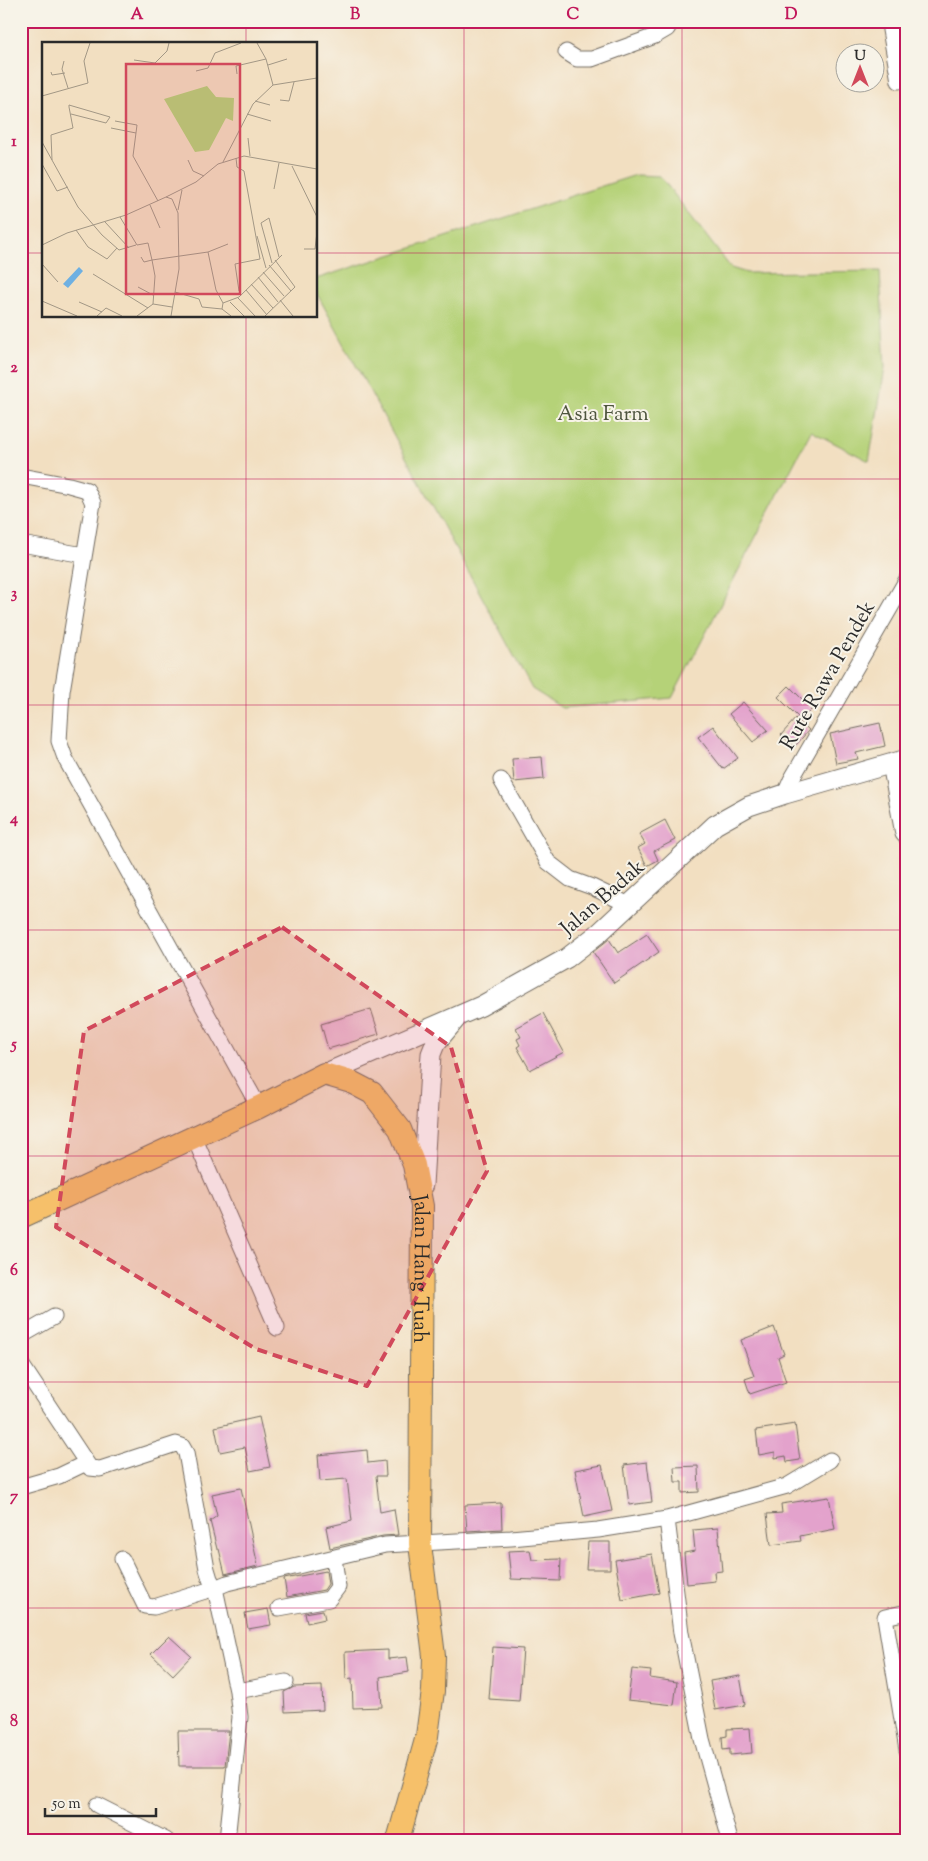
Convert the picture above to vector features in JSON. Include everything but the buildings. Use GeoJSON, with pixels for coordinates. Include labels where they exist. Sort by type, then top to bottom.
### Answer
{"type":"FeatureCollection","features":[{"type":"Feature","properties":{"kind":"main road"},"geometry":{"type":"LineString","coordinates":[[21,1216],[259,1107],[324,1074]]}},
{"type":"Feature","properties":{"kind":"main road","name":"Jalan Hang Tuah"},"geometry":{"type":"LineString","coordinates":[[324,1074],[351,1082],[372,1093],[400,1129],[414,1165],[422,1206],[420,1544],[434,1656],[433,1691],[427,1736],[398,1840]]}},
{"type":"Feature","properties":{"kind":"street"},"geometry":{"type":"LineString","coordinates":[[566,52],[577,59],[592,59],[655,36],[668,28],[672,21]]}},
{"type":"Feature","properties":{"kind":"street"},"geometry":{"type":"LineString","coordinates":[[891,21],[890,30],[899,81]]}},
{"type":"Feature","properties":{"kind":"street"},"geometry":{"type":"LineString","coordinates":[[21,476],[87,490],[93,502],[62,691],[59,741],[65,758],[259,1107]]}},
{"type":"Feature","properties":{"kind":"street"},"geometry":{"type":"LineString","coordinates":[[21,544],[84,556]]}},
{"type":"Feature","properties":{"kind":"street","name":"Rute Rawa Pendek"},"geometry":{"type":"LineString","coordinates":[[785,794],[791,780],[907,579]]}},
{"type":"Feature","properties":{"kind":"street"},"geometry":{"type":"LineString","coordinates":[[898,762],[903,834],[907,838]]}},
{"type":"Feature","properties":{"kind":"street","name":"Jalan Badak"},"geometry":{"type":"LineString","coordinates":[[324,1074],[481,1006],[567,958],[629,905],[715,825],[748,806],[898,762]]}},
{"type":"Feature","properties":{"kind":"street"},"geometry":{"type":"LineString","coordinates":[[501,780],[548,862],[570,879],[592,887],[629,905]]}},
{"type":"Feature","properties":{"kind":"street"},"geometry":{"type":"LineString","coordinates":[[422,1206],[427,1094],[431,1054],[435,1044],[459,1016]]}},
{"type":"Feature","properties":{"kind":"street"},"geometry":{"type":"LineString","coordinates":[[194,1137],[277,1328]]}},
{"type":"Feature","properties":{"kind":"street"},"geometry":{"type":"LineString","coordinates":[[21,1336],[54,1317]]}},
{"type":"Feature","properties":{"kind":"street"},"geometry":{"type":"LineString","coordinates":[[21,1364],[90,1468],[100,1469],[176,1444],[182,1446],[186,1453],[207,1568],[214,1588],[237,1691],[240,1717],[227,1840]]}},
{"type":"Feature","properties":{"kind":"street"},"geometry":{"type":"LineString","coordinates":[[122,1559],[145,1606],[154,1607],[227,1583],[385,1545],[589,1531],[667,1519],[787,1486],[830,1460]]}},
{"type":"Feature","properties":{"kind":"street"},"geometry":{"type":"LineString","coordinates":[[23,1484],[59,1476],[86,1464]]}},
{"type":"Feature","properties":{"kind":"street"},"geometry":{"type":"LineString","coordinates":[[667,1519],[681,1633],[702,1739],[730,1840]]}},
{"type":"Feature","properties":{"kind":"street"},"geometry":{"type":"LineString","coordinates":[[279,1608],[329,1599],[338,1587],[334,1558]]}},
{"type":"Feature","properties":{"kind":"street"},"geometry":{"type":"LineString","coordinates":[[907,1612],[885,1616],[907,1750]]}},
{"type":"Feature","properties":{"kind":"street"},"geometry":{"type":"LineString","coordinates":[[237,1691],[286,1682]]}},
{"type":"Feature","properties":{"kind":"street"},"geometry":{"type":"LineString","coordinates":[[97,1805],[166,1840]]}},
{"type":"Feature","properties":{"kind":"highlighted area"},"geometry":{"type":"Polygon","coordinates":[[[282,927],[451,1047],[487,1171],[367,1386],[256,1349],[56,1227],[84,1031],[282,927]]]}},
{"type":"Feature","properties":{"kind":"green space","name":"Asia Farm"},"geometry":{"type":"Polygon","coordinates":[[[636,175],[660,176],[731,268],[747,273],[880,271],[885,368],[869,461],[811,431],[672,698],[562,708],[532,689],[318,296],[318,278],[636,175]]]}}]}
